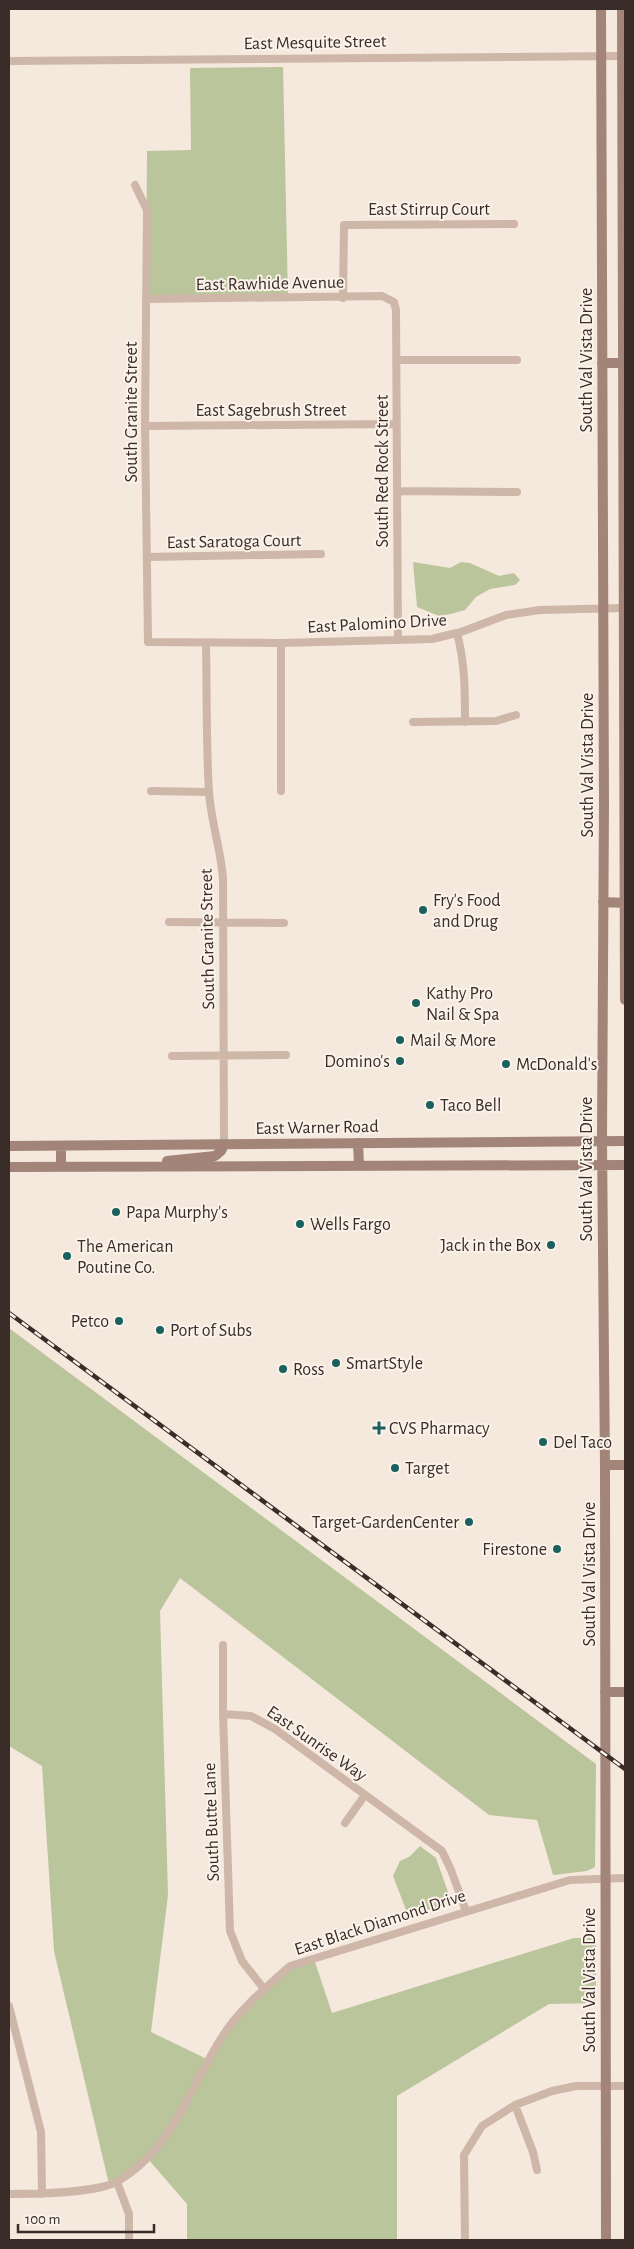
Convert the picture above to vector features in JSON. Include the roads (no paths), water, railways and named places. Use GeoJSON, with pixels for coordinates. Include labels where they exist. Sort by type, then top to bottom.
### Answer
{"type":"FeatureCollection","features":[{"type":"Feature","properties":{"kind":"main road","name":"South Val Vista Drive"},"geometry":{"type":"LineString","coordinates":[[602,9],[604,902],[602,1165],[605,1465],[606,2240]]}},
{"type":"Feature","properties":{"kind":"main road"},"geometry":{"type":"LineString","coordinates":[[622,9],[625,1000]]}},
{"type":"Feature","properties":{"kind":"main road"},"geometry":{"type":"LineString","coordinates":[[602,362],[624,363]]}},
{"type":"Feature","properties":{"kind":"main road"},"geometry":{"type":"LineString","coordinates":[[604,902],[625,903]]}},
{"type":"Feature","properties":{"kind":"main road","name":"East Warner Road"},"geometry":{"type":"LineString","coordinates":[[9,1146],[625,1141]]}},
{"type":"Feature","properties":{"kind":"main road"},"geometry":{"type":"LineString","coordinates":[[358,1143],[359,1165]]}},
{"type":"Feature","properties":{"kind":"main road"},"geometry":{"type":"LineString","coordinates":[[144,1166],[180,1158],[215,1156],[224,1145]]}},
{"type":"Feature","properties":{"kind":"main road"},"geometry":{"type":"LineString","coordinates":[[61,1146],[61,1166]]}},
{"type":"Feature","properties":{"kind":"main road"},"geometry":{"type":"LineString","coordinates":[[9,1166],[625,1165]]}},
{"type":"Feature","properties":{"kind":"main road"},"geometry":{"type":"LineString","coordinates":[[605,1465],[625,1465]]}},
{"type":"Feature","properties":{"kind":"main road"},"geometry":{"type":"LineString","coordinates":[[605,1692],[625,1692]]}},
{"type":"Feature","properties":{"kind":"street","name":"East Mesquite Street"},"geometry":{"type":"LineString","coordinates":[[9,61],[622,56]]}},
{"type":"Feature","properties":{"kind":"street","name":"South Granite Street"},"geometry":{"type":"LineString","coordinates":[[135,185],[147,210],[145,426],[148,642]]}},
{"type":"Feature","properties":{"kind":"street","name":"East Stirrup Court"},"geometry":{"type":"LineString","coordinates":[[344,298],[344,224],[514,224]]}},
{"type":"Feature","properties":{"kind":"street","name":"East Rawhide Avenue"},"geometry":{"type":"LineString","coordinates":[[146,299],[344,298],[382,296],[394,302]]}},
{"type":"Feature","properties":{"kind":"street","name":"South Red Rock Street"},"geometry":{"type":"LineString","coordinates":[[394,302],[396,310],[397,360],[398,640]]}},
{"type":"Feature","properties":{"kind":"street"},"geometry":{"type":"LineString","coordinates":[[397,360],[517,360]]}},
{"type":"Feature","properties":{"kind":"street","name":"East Sagebrush Street"},"geometry":{"type":"LineString","coordinates":[[145,426],[397,424]]}},
{"type":"Feature","properties":{"kind":"street"},"geometry":{"type":"LineString","coordinates":[[398,492],[517,492]]}},
{"type":"Feature","properties":{"kind":"street","name":"East Saratoga Court"},"geometry":{"type":"LineString","coordinates":[[147,557],[322,554]]}},
{"type":"Feature","properties":{"kind":"street","name":"East Palomino Drive"},"geometry":{"type":"LineString","coordinates":[[148,642],[282,643],[432,639],[457,633],[506,615],[540,610],[625,608]]}},
{"type":"Feature","properties":{"kind":"street"},"geometry":{"type":"LineString","coordinates":[[457,633],[463,654],[465,676],[465,722]]}},
{"type":"Feature","properties":{"kind":"street","name":"South Granite Street"},"geometry":{"type":"LineString","coordinates":[[206,643],[209,792],[212,823],[222,865],[224,922],[224,1145]]}},
{"type":"Feature","properties":{"kind":"street"},"geometry":{"type":"LineString","coordinates":[[282,643],[282,791]]}},
{"type":"Feature","properties":{"kind":"street"},"geometry":{"type":"LineString","coordinates":[[413,722],[496,721],[516,715]]}},
{"type":"Feature","properties":{"kind":"street"},"geometry":{"type":"LineString","coordinates":[[151,791],[209,792]]}},
{"type":"Feature","properties":{"kind":"street"},"geometry":{"type":"LineString","coordinates":[[169,922],[284,923]]}},
{"type":"Feature","properties":{"kind":"street"},"geometry":{"type":"LineString","coordinates":[[172,1056],[223,1054],[286,1055]]}},
{"type":"Feature","properties":{"kind":"street","name":"South Butte Lane"},"geometry":{"type":"LineString","coordinates":[[223,1645],[223,1714],[230,1931],[242,1961],[264,1989]]}},
{"type":"Feature","properties":{"kind":"street","name":"East Sunrise Way"},"geometry":{"type":"LineString","coordinates":[[223,1714],[251,1716],[275,1729],[442,1851],[466,1911]]}},
{"type":"Feature","properties":{"kind":"street","name":"East Sunrise Way"},"geometry":{"type":"LineString","coordinates":[[346,1823],[365,1795]]}},
{"type":"Feature","properties":{"kind":"street","name":"East Black Diamond Drive"},"geometry":{"type":"LineString","coordinates":[[9,2194],[42,2194],[87,2189],[117,2182],[148,2158],[172,2128],[226,2030],[264,1989],[290,1966],[570,1880],[625,1878]]}},
{"type":"Feature","properties":{"kind":"street"},"geometry":{"type":"LineString","coordinates":[[9,2006],[41,2132],[42,2194]]}},
{"type":"Feature","properties":{"kind":"street"},"geometry":{"type":"LineString","coordinates":[[464,2240],[464,2156],[482,2126],[515,2105],[564,2088],[625,2086]]}},
{"type":"Feature","properties":{"kind":"street"},"geometry":{"type":"LineString","coordinates":[[515,2105],[533,2152],[537,2170]]}},
{"type":"Feature","properties":{"kind":"street"},"geometry":{"type":"LineString","coordinates":[[117,2182],[129,2214],[129,2240]]}},
{"type":"Feature","properties":{"kind":"railway"},"geometry":{"type":"LineString","coordinates":[[9,1313],[625,1769]]}},
{"type":"Feature","properties":{"kind":"place","name":"Fry's Food and Drug"},"geometry":{"type":"Point","coordinates":[423,910]}},
{"type":"Feature","properties":{"kind":"place","name":"Kathy Pro Nail & Spa"},"geometry":{"type":"Point","coordinates":[416,1003]}},
{"type":"Feature","properties":{"kind":"place","name":"Mail & More"},"geometry":{"type":"Point","coordinates":[400,1040]}},
{"type":"Feature","properties":{"kind":"place","name":"Domino's"},"geometry":{"type":"Point","coordinates":[400,1061]}},
{"type":"Feature","properties":{"kind":"place","name":"McDonald's"},"geometry":{"type":"Point","coordinates":[506,1064]}},
{"type":"Feature","properties":{"kind":"place","name":"Taco Bell"},"geometry":{"type":"Point","coordinates":[430,1105]}},
{"type":"Feature","properties":{"kind":"place","name":"Papa Murphy's"},"geometry":{"type":"Point","coordinates":[116,1212]}},
{"type":"Feature","properties":{"kind":"place","name":"Wells Fargo"},"geometry":{"type":"Point","coordinates":[300,1224]}},
{"type":"Feature","properties":{"kind":"place","name":"Jack in the Box"},"geometry":{"type":"Point","coordinates":[551,1245]}},
{"type":"Feature","properties":{"kind":"place","name":"The American Poutine Co."},"geometry":{"type":"Point","coordinates":[67,1256]}},
{"type":"Feature","properties":{"kind":"place","name":"Petco"},"geometry":{"type":"Point","coordinates":[119,1321]}},
{"type":"Feature","properties":{"kind":"place","name":"Port of Subs"},"geometry":{"type":"Point","coordinates":[160,1330]}},
{"type":"Feature","properties":{"kind":"place","name":"SmartStyle"},"geometry":{"type":"Point","coordinates":[336,1363]}},
{"type":"Feature","properties":{"kind":"place","name":"Ross"},"geometry":{"type":"Point","coordinates":[283,1369]}},
{"type":"Feature","properties":{"kind":"place","name":"CVS Pharmacy"},"geometry":{"type":"Point","coordinates":[379,1428]}},
{"type":"Feature","properties":{"kind":"place","name":"Del Taco"},"geometry":{"type":"Point","coordinates":[543,1442]}},
{"type":"Feature","properties":{"kind":"place","name":"Target"},"geometry":{"type":"Point","coordinates":[395,1468]}},
{"type":"Feature","properties":{"kind":"place","name":"Target-GardenCenter"},"geometry":{"type":"Point","coordinates":[469,1522]}},
{"type":"Feature","properties":{"kind":"place","name":"Firestone"},"geometry":{"type":"Point","coordinates":[557,1549]}}]}
